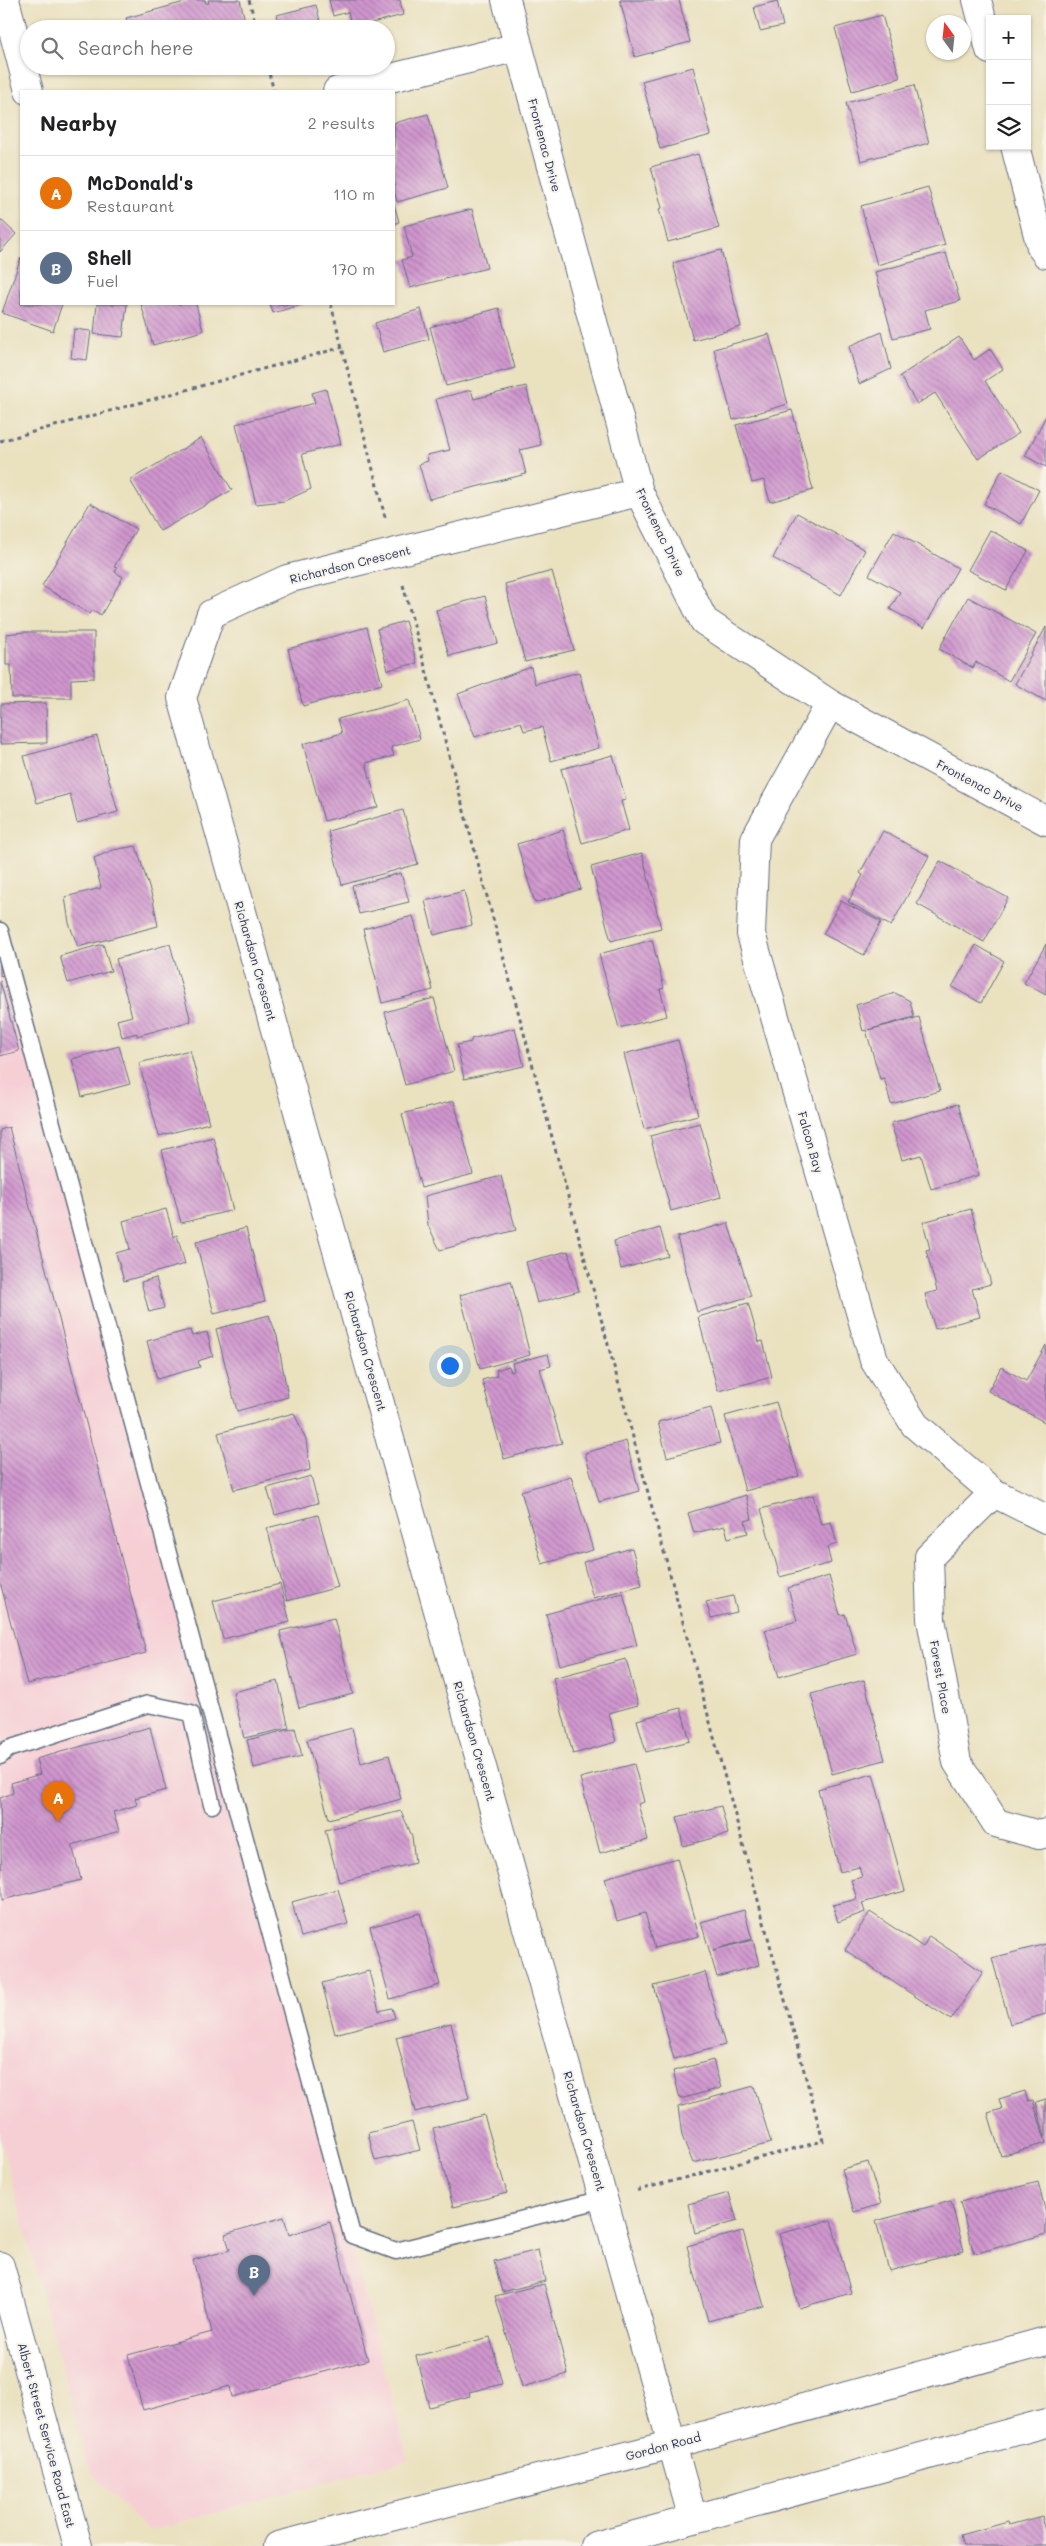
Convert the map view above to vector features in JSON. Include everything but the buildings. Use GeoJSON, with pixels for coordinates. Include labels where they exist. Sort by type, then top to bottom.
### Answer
{"type":"FeatureCollection","features":[{"type":"Feature","properties":{"kind":"street"},"geometry":{"type":"LineString","coordinates":[[5,0],[20,57]]}},
{"type":"Feature","properties":{"kind":"street","name":"Frontenac Drive"},"geometry":{"type":"LineString","coordinates":[[506,0],[640,492],[704,621],[830,704],[1046,821]]}},
{"type":"Feature","properties":{"kind":"street"},"geometry":{"type":"LineString","coordinates":[[976,0],[986,36]]}},
{"type":"Feature","properties":{"kind":"street"},"geometry":{"type":"LineString","coordinates":[[341,90],[518,47]]}},
{"type":"Feature","properties":{"kind":"street"},"geometry":{"type":"LineString","coordinates":[[25,75],[29,90]]}},
{"type":"Feature","properties":{"kind":"street"},"geometry":{"type":"LineString","coordinates":[[1016,150],[1042,247],[1046,254]]}},
{"type":"Feature","properties":{"kind":"street","name":"Richardson Crescent"},"geometry":{"type":"LineString","coordinates":[[640,492],[287,579],[211,614],[182,698],[693,2519]]}},
{"type":"Feature","properties":{"kind":"street","name":"Falcon Bay"},"geometry":{"type":"LineString","coordinates":[[830,704],[755,839],[751,934],[874,1360],[915,1425],[994,1494],[1046,1519]]}},
{"type":"Feature","properties":{"kind":"street","name":"Forest Place"},"geometry":{"type":"LineString","coordinates":[[994,1494],[930,1557],[931,1619],[956,1762],[996,1824],[1039,1835],[1046,1833]]}},
{"type":"Feature","properties":{"kind":"street","name":"Albert Street Service Road East"},"geometry":{"type":"LineString","coordinates":[[0,2266],[78,2546]]}},
{"type":"Feature","properties":{"kind":"street","name":"Gordon Road"},"geometry":{"type":"LineString","coordinates":[[278,2546],[673,2444],[1046,2341]]}},
{"type":"Feature","properties":{"kind":"street"},"geometry":{"type":"LineString","coordinates":[[595,2546],[1046,2423]]}},
{"type":"Feature","properties":{"kind":"lane"},"geometry":{"type":"LineString","coordinates":[[0,930],[352,2235],[396,2251],[604,2199]]}},
{"type":"Feature","properties":{"kind":"lane"},"geometry":{"type":"LineString","coordinates":[[0,1756],[8,1749],[148,1704],[192,1713],[212,1805]]}},
{"type":"Feature","properties":{"kind":"path"},"geometry":{"type":"LineString","coordinates":[[249,0],[255,20]]}},
{"type":"Feature","properties":{"kind":"path"},"geometry":{"type":"LineString","coordinates":[[270,75],[274,90]]}},
{"type":"Feature","properties":{"kind":"path"},"geometry":{"type":"LineString","coordinates":[[331,305],[394,552],[824,2141],[604,2199]]}},
{"type":"Feature","properties":{"kind":"path"},"geometry":{"type":"LineString","coordinates":[[0,441],[343,347]]}},
{"type":"Feature","properties":{"kind":"shaded area"},"geometry":{"type":"Polygon","coordinates":[[[0,940],[195,1653],[408,2460],[148,2531],[90,2472],[0,2138],[0,940]]]}},
{"type":"Feature","properties":{"kind":"place","name":"McDonald's"},"geometry":{"type":"Point","coordinates":[58,1822]}},
{"type":"Feature","properties":{"kind":"place","name":"Shell"},"geometry":{"type":"Point","coordinates":[254,2296]}}]}
